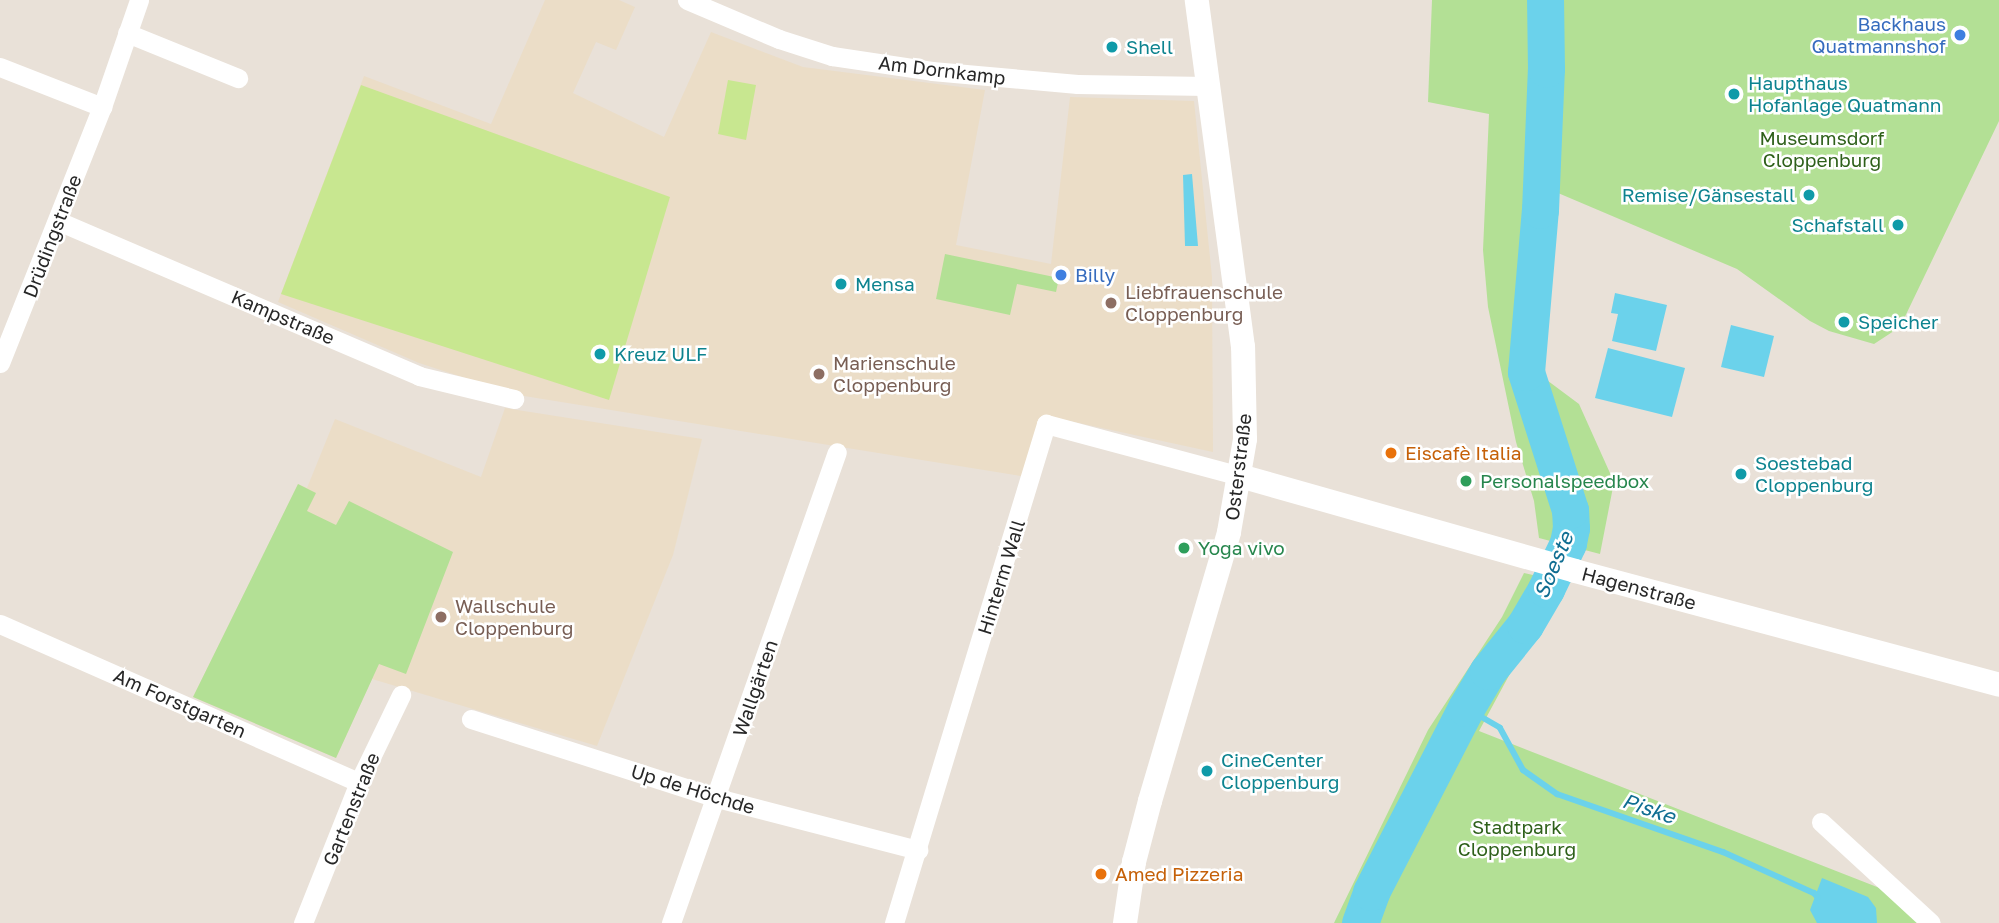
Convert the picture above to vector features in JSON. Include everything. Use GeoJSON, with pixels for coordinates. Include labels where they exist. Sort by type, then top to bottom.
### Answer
{"type":"FeatureCollection","features":[{"type":"Feature","properties":{"kind":"street","name":"Drüdingstraße"},"geometry":{"type":"LineString","coordinates":[[0,363],[102,107],[139,0]]}},
{"type":"Feature","properties":{"kind":"street","name":"Am Dornkamp"},"geometry":{"type":"LineString","coordinates":[[687,0],[779,39],[832,56],[932,71],[1068,83],[1208,86]]}},
{"type":"Feature","properties":{"kind":"street","name":"Osterstraße"},"geometry":{"type":"LineString","coordinates":[[1125,923],[1134,862],[1150,801],[1217,580],[1240,476],[1246,429],[1243,347],[1197,0]]}},
{"type":"Feature","properties":{"kind":"street"},"geometry":{"type":"LineString","coordinates":[[127,33],[238,78]]}},
{"type":"Feature","properties":{"kind":"street"},"geometry":{"type":"LineString","coordinates":[[0,67],[102,107]]}},
{"type":"Feature","properties":{"kind":"street","name":"Kampstraße"},"geometry":{"type":"LineString","coordinates":[[58,220],[419,376],[514,399]]}},
{"type":"Feature","properties":{"kind":"street","name":"Hinterm Wall"},"geometry":{"type":"LineString","coordinates":[[894,923],[1046,424],[1146,453],[1240,476]]}},
{"type":"Feature","properties":{"kind":"street","name":"Wallgärten"},"geometry":{"type":"LineString","coordinates":[[671,923],[837,452]]}},
{"type":"Feature","properties":{"kind":"street","name":"Hagenstraße"},"geometry":{"type":"LineString","coordinates":[[1240,476],[1575,571],[1999,685]]}},
{"type":"Feature","properties":{"kind":"street","name":"Am Forstgarten"},"geometry":{"type":"LineString","coordinates":[[0,624],[359,782]]}},
{"type":"Feature","properties":{"kind":"street","name":"Gartenstraße"},"geometry":{"type":"LineString","coordinates":[[303,923],[359,782],[401,695]]}},
{"type":"Feature","properties":{"kind":"street","name":"Up de Höchde"},"geometry":{"type":"LineString","coordinates":[[471,719],[717,798],[918,850]]}},
{"type":"Feature","properties":{"kind":"street"},"geometry":{"type":"LineString","coordinates":[[1821,822],[1931,923]]}},
{"type":"Feature","properties":{"kind":"shaded area"},"geometry":{"type":"Polygon","coordinates":[[[545,0],[619,0],[635,7],[616,50],[596,42],[573,93],[664,137],[711,32],[803,67],[985,90],[956,245],[1051,264],[1070,97],[1194,101],[1212,277],[1213,452],[1051,417],[1027,477],[518,395],[419,363],[278,302],[364,76],[491,124],[545,0]]]}},
{"type":"Feature","properties":{"kind":"shaded area","name":"Wallschule Cloppenburg"},"geometry":{"type":"Polygon","coordinates":[[[505,408],[702,439],[673,555],[597,746],[372,679],[336,758],[193,697],[298,484],[307,488],[335,419],[481,477],[505,408]]]}},
{"type":"Feature","properties":{"kind":"green space","name":"Museumsdorf Cloppenburg"},"geometry":{"type":"Polygon","coordinates":[[[1432,0],[1999,0],[1999,121],[1900,327],[1874,344],[1829,331],[1810,321],[1737,269],[1558,193],[1540,375],[1579,404],[1614,482],[1600,554],[1539,538],[1534,501],[1516,442],[1488,307],[1483,250],[1489,114],[1428,102],[1432,0]]]}},
{"type":"Feature","properties":{"kind":"green space"},"geometry":{"type":"Polygon","coordinates":[[[728,80],[756,85],[746,140],[718,134],[728,80]]]}},
{"type":"Feature","properties":{"kind":"green space"},"geometry":{"type":"Polygon","coordinates":[[[361,85],[670,197],[609,400],[281,294],[361,85]]]}},
{"type":"Feature","properties":{"kind":"green space"},"geometry":{"type":"Polygon","coordinates":[[[945,254],[1059,278],[1056,292],[1017,284],[1010,315],[936,299],[945,254]]]}},
{"type":"Feature","properties":{"kind":"green space"},"geometry":{"type":"Polygon","coordinates":[[[298,484],[316,493],[307,511],[336,525],[349,501],[453,552],[406,674],[379,664],[336,758],[193,697],[298,484]]]}},
{"type":"Feature","properties":{"kind":"green space","name":"Stadtpark Cloppenburg"},"geometry":{"type":"Polygon","coordinates":[[[1524,573],[1560,581],[1479,731],[1895,894],[1925,923],[1334,923],[1428,730],[1502,617],[1524,573]]]}},
{"type":"Feature","properties":{"kind":"water"},"geometry":{"type":"Polygon","coordinates":[[[1192,174],[1198,246],[1185,246],[1183,175],[1192,174]]]}},
{"type":"Feature","properties":{"kind":"water"},"geometry":{"type":"Polygon","coordinates":[[[1615,293],[1667,305],[1656,351],[1612,341],[1618,314],[1611,313],[1615,293]]]}},
{"type":"Feature","properties":{"kind":"water"},"geometry":{"type":"Polygon","coordinates":[[[1731,325],[1774,336],[1764,377],[1721,367],[1731,325]]]}},
{"type":"Feature","properties":{"kind":"water"},"geometry":{"type":"Polygon","coordinates":[[[1608,348],[1685,368],[1672,417],[1595,398],[1608,348]]]}},
{"type":"Feature","properties":{"kind":"water"},"geometry":{"type":"Polygon","coordinates":[[[1822,878],[1868,897],[1876,908],[1877,923],[1817,923],[1810,910],[1822,878]]]}},
{"type":"Feature","properties":{"kind":"waterway","name":"Soeste"},"geometry":{"type":"LineString","coordinates":[[1360,923],[1371,892],[1466,708],[1488,671],[1525,625],[1568,543],[1570,510],[1526,372],[1540,210],[1546,69],[1545,0]]}},
{"type":"Feature","properties":{"kind":"waterway","name":"Piske"},"geometry":{"type":"LineString","coordinates":[[1466,708],[1500,728],[1523,770],[1557,794],[1723,852],[1814,893],[1818,898]]}},
{"type":"Feature","properties":{"kind":"place","name":"Backhaus Quatmannshof"},"geometry":{"type":"Point","coordinates":[1960,35]}},
{"type":"Feature","properties":{"kind":"place","name":"Shell"},"geometry":{"type":"Point","coordinates":[1112,47]}},
{"type":"Feature","properties":{"kind":"place","name":"Haupthaus Hofanlage Quatmann"},"geometry":{"type":"Point","coordinates":[1734,94]}},
{"type":"Feature","properties":{"kind":"place","name":"Remise/Gänsestall"},"geometry":{"type":"Point","coordinates":[1809,195]}},
{"type":"Feature","properties":{"kind":"place","name":"Schafstall"},"geometry":{"type":"Point","coordinates":[1898,225]}},
{"type":"Feature","properties":{"kind":"place","name":"Billy"},"geometry":{"type":"Point","coordinates":[1061,275]}},
{"type":"Feature","properties":{"kind":"place","name":"Mensa"},"geometry":{"type":"Point","coordinates":[841,284]}},
{"type":"Feature","properties":{"kind":"place","name":"Liebfrauenschule Cloppenburg"},"geometry":{"type":"Point","coordinates":[1111,303]}},
{"type":"Feature","properties":{"kind":"place","name":"Speicher"},"geometry":{"type":"Point","coordinates":[1844,322]}},
{"type":"Feature","properties":{"kind":"place","name":"Kreuz ULF"},"geometry":{"type":"Point","coordinates":[600,354]}},
{"type":"Feature","properties":{"kind":"place","name":"Marienschule Cloppenburg"},"geometry":{"type":"Point","coordinates":[819,374]}},
{"type":"Feature","properties":{"kind":"place","name":"Eiscafè Italia"},"geometry":{"type":"Point","coordinates":[1391,453]}},
{"type":"Feature","properties":{"kind":"place","name":"Soestebad Cloppenburg"},"geometry":{"type":"Point","coordinates":[1741,474]}},
{"type":"Feature","properties":{"kind":"place","name":"Personalspeedbox"},"geometry":{"type":"Point","coordinates":[1466,481]}},
{"type":"Feature","properties":{"kind":"place","name":"Yoga vivo"},"geometry":{"type":"Point","coordinates":[1184,548]}},
{"type":"Feature","properties":{"kind":"place","name":"Wallschule Cloppenburg"},"geometry":{"type":"Point","coordinates":[441,617]}},
{"type":"Feature","properties":{"kind":"place","name":"CineCenter Cloppenburg"},"geometry":{"type":"Point","coordinates":[1207,771]}},
{"type":"Feature","properties":{"kind":"place","name":"Amed Pizzeria"},"geometry":{"type":"Point","coordinates":[1101,874]}}]}
